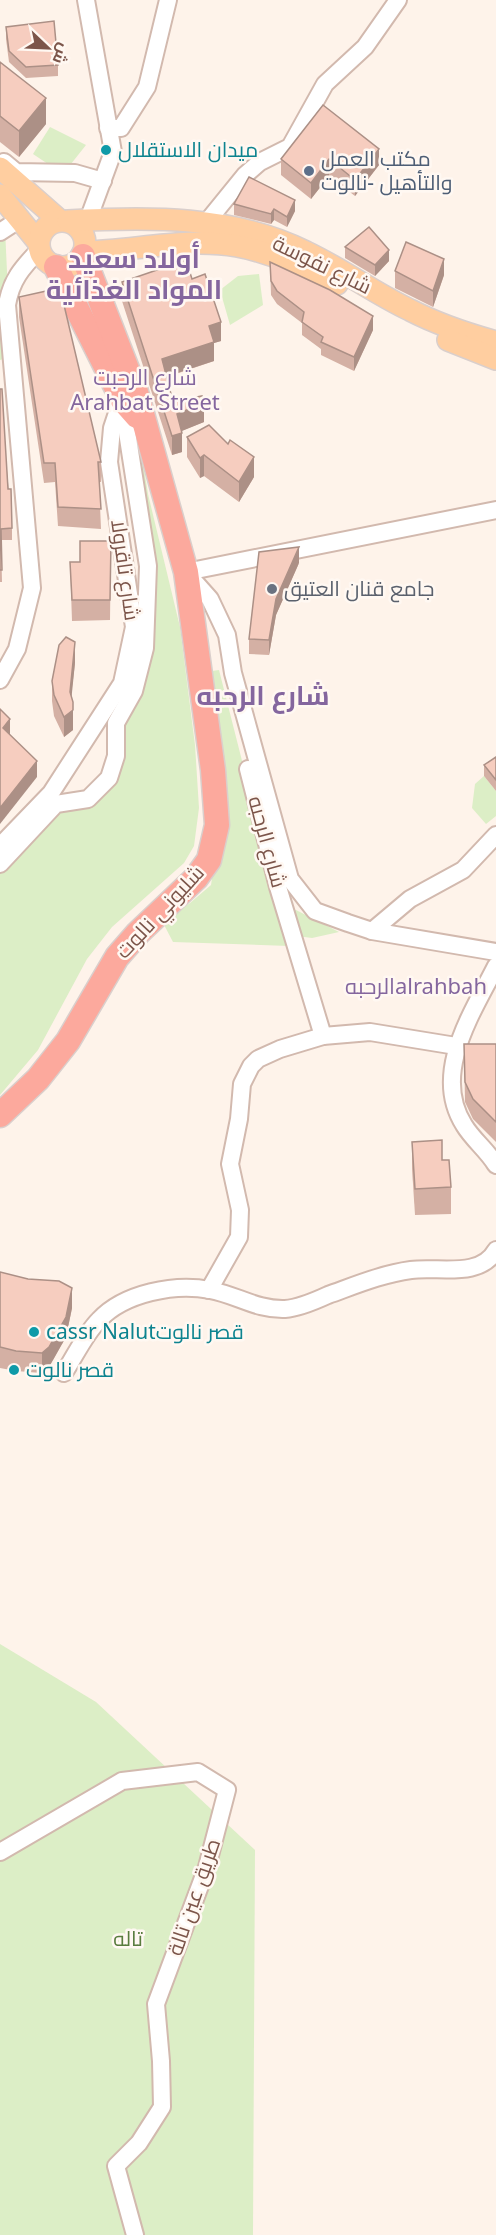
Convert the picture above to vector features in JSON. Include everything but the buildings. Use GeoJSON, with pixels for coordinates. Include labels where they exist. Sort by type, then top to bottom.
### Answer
{"type":"FeatureCollection","features":[{"type":"Feature","properties":{"kind":"highway"},"geometry":{"type":"LineString","coordinates":[[45,253],[122,399],[146,428]]}},
{"type":"Feature","properties":{"kind":"highway"},"geometry":{"type":"LineString","coordinates":[[83,254],[101,297],[146,428]]}},
{"type":"Feature","properties":{"kind":"highway","name":"شليوني نالوت"},"geometry":{"type":"LineString","coordinates":[[0,1115],[38,1079],[68,1041],[117,957],[138,933],[196,878],[209,860],[217,825],[213,770],[186,572],[146,428]]}},
{"type":"Feature","properties":{"kind":"main road"},"geometry":{"type":"LineString","coordinates":[[0,168],[77,225],[86,243],[83,254],[76,263],[66,267],[45,253],[0,195]]}},
{"type":"Feature","properties":{"kind":"main road","name":"شارع نفوسة"},"geometry":{"type":"LineString","coordinates":[[71,220],[162,218],[252,231],[305,251],[410,310],[458,330],[496,342]]}},
{"type":"Feature","properties":{"kind":"main road"},"geometry":{"type":"LineString","coordinates":[[45,253],[42,232],[49,224],[71,220]]}},
{"type":"Feature","properties":{"kind":"main road","name":"شارع نفوسة"},"geometry":{"type":"LineString","coordinates":[[83,254],[167,246],[238,246],[310,271],[438,335],[496,359]]}},
{"type":"Feature","properties":{"kind":"street"},"geometry":{"type":"LineString","coordinates":[[71,220],[103,181],[112,152],[86,0]]}},
{"type":"Feature","properties":{"kind":"street"},"geometry":{"type":"LineString","coordinates":[[108,128],[121,128],[147,87],[168,0]]}},
{"type":"Feature","properties":{"kind":"street"},"geometry":{"type":"LineString","coordinates":[[206,223],[245,175],[260,162],[290,147],[325,84],[365,47],[398,0]]}},
{"type":"Feature","properties":{"kind":"street"},"geometry":{"type":"LineString","coordinates":[[0,159],[16,172],[75,173],[103,181]]}},
{"type":"Feature","properties":{"kind":"street"},"geometry":{"type":"LineString","coordinates":[[0,232],[20,219]]}},
{"type":"Feature","properties":{"kind":"street"},"geometry":{"type":"LineString","coordinates":[[0,680],[17,649],[32,588],[7,305],[10,287],[16,276],[45,253]]}},
{"type":"Feature","properties":{"kind":"street"},"geometry":{"type":"LineString","coordinates":[[0,864],[56,804],[87,799],[109,778],[116,756],[116,723],[134,691],[142,659],[148,566],[122,399]]}},
{"type":"Feature","properties":{"kind":"street","name":"شارع تاقرولا"},"geometry":{"type":"LineString","coordinates":[[0,846],[51,793],[122,683],[134,627],[109,462],[112,428],[122,399]]}},
{"type":"Feature","properties":{"kind":"street"},"geometry":{"type":"LineString","coordinates":[[186,572],[496,510]]}},
{"type":"Feature","properties":{"kind":"street"},"geometry":{"type":"LineString","coordinates":[[186,572],[210,599],[230,646],[233,673],[290,879],[315,911],[372,931],[496,952]]}},
{"type":"Feature","properties":{"kind":"street","name":"شارع الرحبه"},"geometry":{"type":"LineString","coordinates":[[230,646],[224,674],[278,887],[323,1036]]}},
{"type":"Feature","properties":{"kind":"street"},"geometry":{"type":"LineString","coordinates":[[372,931],[410,899],[463,870],[496,835]]}},
{"type":"Feature","properties":{"kind":"street"},"geometry":{"type":"LineString","coordinates":[[496,966],[456,1046],[453,1066],[455,1104],[463,1124],[496,1165]]}},
{"type":"Feature","properties":{"kind":"street"},"geometry":{"type":"LineString","coordinates":[[209,1290],[238,1237],[240,1210],[230,1164],[245,1075],[258,1059],[299,1042],[323,1036],[370,1032],[456,1046]]}},
{"type":"Feature","properties":{"kind":"street"},"geometry":{"type":"LineString","coordinates":[[64,1373],[97,1321],[108,1311],[157,1290],[209,1290],[266,1308],[287,1309],[389,1274],[431,1268],[470,1268],[484,1263],[496,1250]]}},
{"type":"Feature","properties":{"kind":"street","name":"طريق عين تالة"},"geometry":{"type":"LineString","coordinates":[[0,1852],[122,1781],[198,1772],[227,1790],[207,1867],[156,2004],[162,2107],[139,2143],[116,2166],[135,2235]]}},
{"type":"Feature","properties":{"kind":"green space"},"geometry":{"type":"Polygon","coordinates":[[[50,127],[86,145],[63,174],[33,154],[50,127]]]}},
{"type":"Feature","properties":{"kind":"green space"},"geometry":{"type":"Polygon","coordinates":[[[0,219],[5,229],[11,357],[0,360],[0,219]]]}},
{"type":"Feature","properties":{"kind":"green space"},"geometry":{"type":"Polygon","coordinates":[[[259,274],[263,305],[230,325],[220,290],[238,276],[259,274]]]}},
{"type":"Feature","properties":{"kind":"green space"},"geometry":{"type":"Polygon","coordinates":[[[128,428],[138,431],[148,494],[180,627],[195,745],[199,808],[194,846],[184,863],[112,927],[87,959],[38,1050],[0,1095],[0,869],[63,806],[88,793],[104,774],[148,566],[128,428]]]}},
{"type":"Feature","properties":{"kind":"green space"},"geometry":{"type":"Polygon","coordinates":[[[219,670],[289,946],[173,942],[162,921],[190,903],[211,885],[220,825],[205,672],[219,670]]]}},
{"type":"Feature","properties":{"kind":"green space"},"geometry":{"type":"Polygon","coordinates":[[[484,776],[496,791],[496,816],[486,824],[472,808],[475,784],[484,776]]]}},
{"type":"Feature","properties":{"kind":"green space"},"geometry":{"type":"Polygon","coordinates":[[[291,909],[339,932],[312,938],[297,936],[291,909]]]}},
{"type":"Feature","properties":{"kind":"green space","name":"تاله"},"geometry":{"type":"Polygon","coordinates":[[[0,1644],[96,1702],[255,1850],[253,2235],[0,2235],[0,1644]]]}},
{"type":"Feature","properties":{"kind":"place","name":"ميدان الاستقلال"},"geometry":{"type":"Point","coordinates":[106,150]}},
{"type":"Feature","properties":{"kind":"place","name":"مكتب العمل والتأهيل -نالوت"},"geometry":{"type":"Point","coordinates":[309,171]}},
{"type":"Feature","properties":{"kind":"place","name":"جامع قنان العتيق"},"geometry":{"type":"Point","coordinates":[272,589]}},
{"type":"Feature","properties":{"kind":"place","name":"cassr Nalutقصر نالوت"},"geometry":{"type":"Point","coordinates":[34,1332]}},
{"type":"Feature","properties":{"kind":"place","name":"قصر نالوت"},"geometry":{"type":"Point","coordinates":[14,1370]}},
{"type":"Feature","properties":{"kind":"district","name":"أولاد سعيد المواد الغذائية"},"geometry":{"type":"Point","coordinates":[134,274]}},
{"type":"Feature","properties":{"kind":"district","name":"شارع الرحبت Arahbat Street"},"geometry":{"type":"Point","coordinates":[145,390]}},
{"type":"Feature","properties":{"kind":"district","name":"شارع الرحبه"},"geometry":{"type":"Point","coordinates":[263,696]}},
{"type":"Feature","properties":{"kind":"district","name":"الرحبهalrahbah"},"geometry":{"type":"Point","coordinates":[416,986]}}]}
